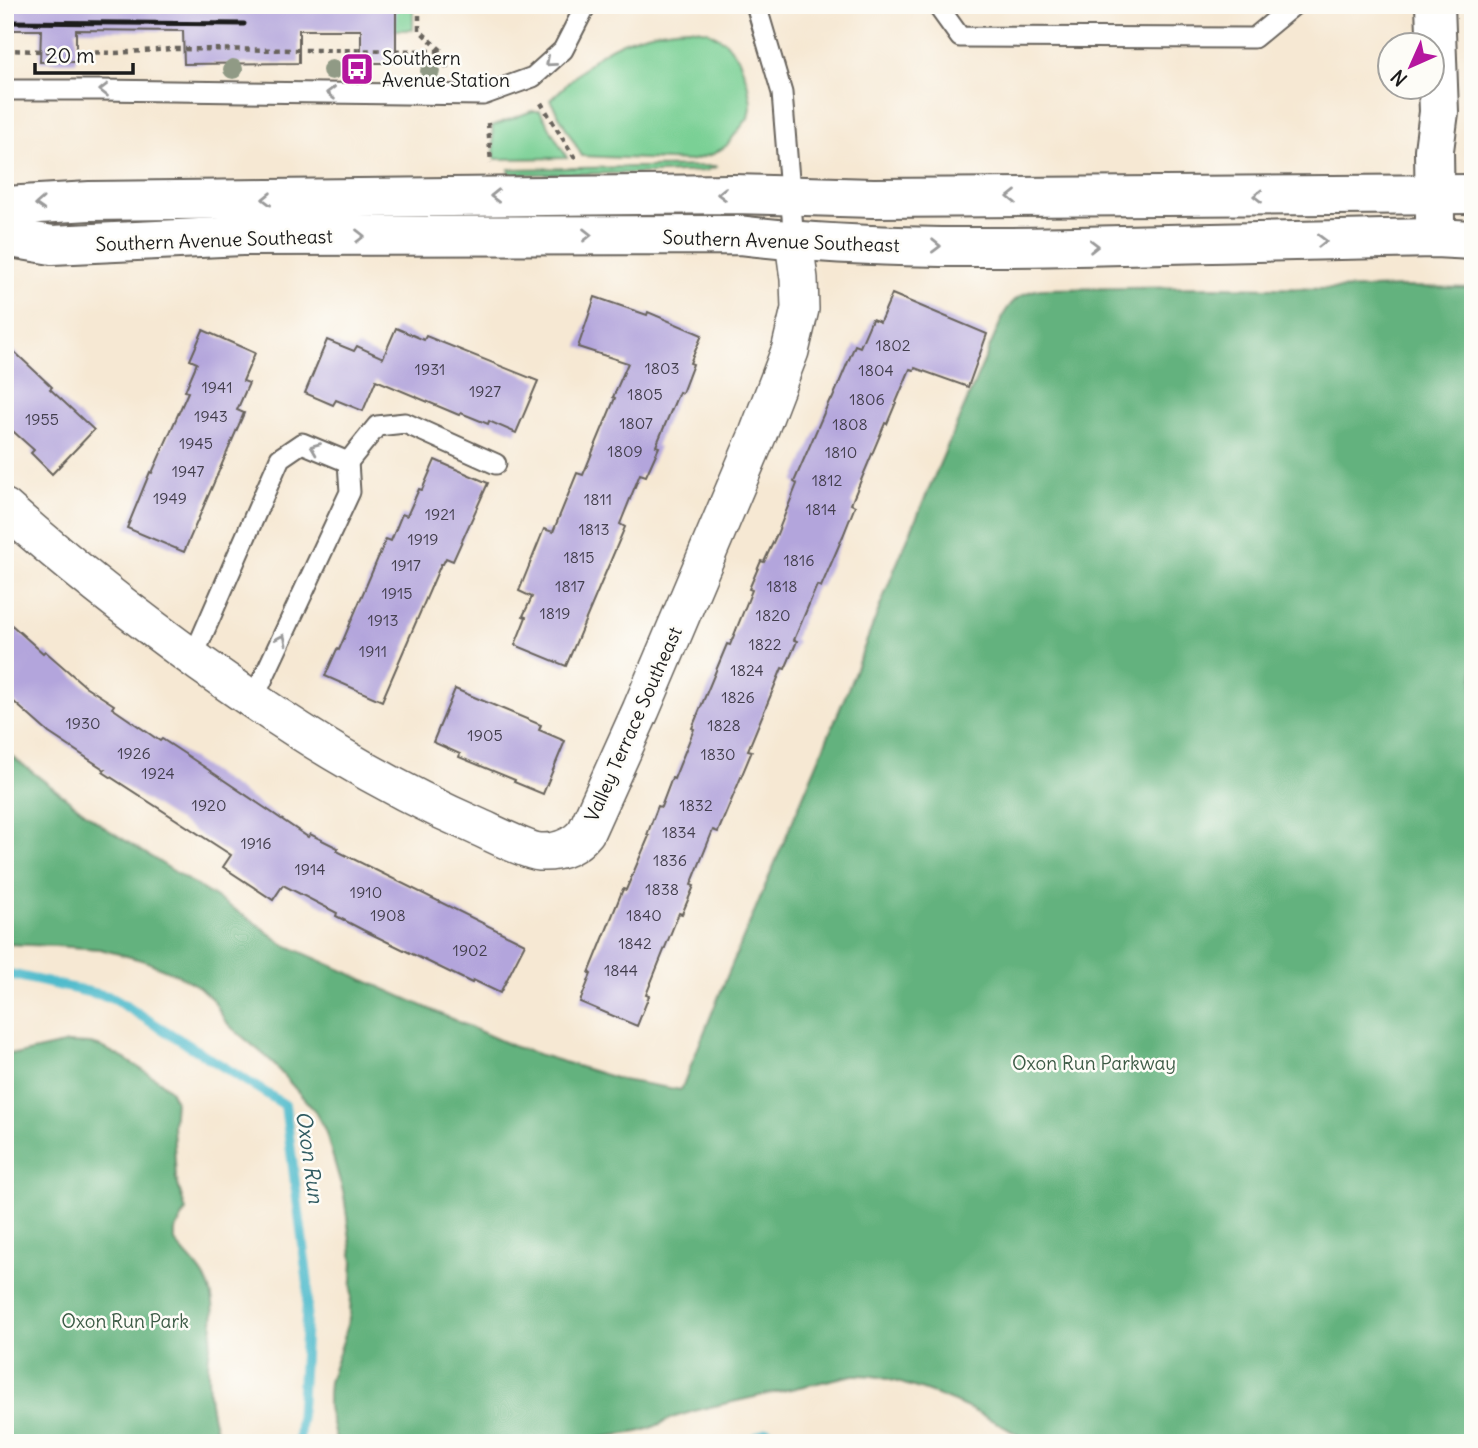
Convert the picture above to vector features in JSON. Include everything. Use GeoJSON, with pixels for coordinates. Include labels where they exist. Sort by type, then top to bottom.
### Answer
{"type":"FeatureCollection","features":[{"type":"Feature","properties":{"kind":"main road"},"geometry":{"type":"LineString","coordinates":[[1435,5],[1438,112],[1434,150],[1435,239]]}},
{"type":"Feature","properties":{"kind":"main road","name":"Southern Avenue Southeast"},"geometry":{"type":"LineString","coordinates":[[5,206],[90,201],[733,194],[873,198],[1473,194]]}},
{"type":"Feature","properties":{"kind":"main road","name":"Southern Avenue Southeast"},"geometry":{"type":"LineString","coordinates":[[5,237],[52,245],[242,236],[739,235],[794,242],[875,246],[1026,248],[1473,240]]}},
{"type":"Feature","properties":{"kind":"street","name":"Valley Terrace Southeast"},"geometry":{"type":"LineString","coordinates":[[5,508],[54,552],[142,621],[298,731],[359,768],[477,827],[536,852],[559,851],[570,847],[586,832],[758,434],[790,351],[800,309],[794,242]]}},
{"type":"Feature","properties":{"kind":"lane"},"geometry":{"type":"LineString","coordinates":[[5,90],[483,95],[533,77],[564,50],[586,5]]}},
{"type":"Feature","properties":{"kind":"lane"},"geometry":{"type":"LineString","coordinates":[[756,5],[782,93],[794,242]]}},
{"type":"Feature","properties":{"kind":"lane"},"geometry":{"type":"LineString","coordinates":[[937,5],[960,37],[1254,38],[1294,5]]}},
{"type":"Feature","properties":{"kind":"lane"},"geometry":{"type":"LineString","coordinates":[[253,700],[350,492],[348,462],[377,426],[405,423],[496,464]]}},
{"type":"Feature","properties":{"kind":"lane"},"geometry":{"type":"LineString","coordinates":[[193,657],[280,458],[302,443],[348,462]]}},
{"type":"Feature","properties":{"kind":"path"},"geometry":{"type":"LineString","coordinates":[[419,5],[419,30],[442,51],[448,70]]}},
{"type":"Feature","properties":{"kind":"path"},"geometry":{"type":"LineString","coordinates":[[5,50],[115,53],[171,49],[442,51]]}},
{"type":"Feature","properties":{"kind":"path"},"geometry":{"type":"LineString","coordinates":[[541,103],[577,161]]}},
{"type":"Feature","properties":{"kind":"path"},"geometry":{"type":"LineString","coordinates":[[488,123],[491,164]]}},
{"type":"Feature","properties":{"kind":"green space"},"geometry":{"type":"Polygon","coordinates":[[[370,5],[413,5],[413,30],[370,30],[370,5]]]}},
{"type":"Feature","properties":{"kind":"green space"},"geometry":{"type":"Polygon","coordinates":[[[690,28],[707,31],[726,42],[739,59],[747,81],[751,102],[748,118],[726,146],[713,154],[690,161],[582,156],[550,100],[589,63],[612,47],[644,34],[690,28]]]}},
{"type":"Feature","properties":{"kind":"green space"},"geometry":{"type":"Polygon","coordinates":[[[532,111],[540,111],[567,158],[495,159],[492,126],[532,111]]]}},
{"type":"Feature","properties":{"kind":"green space"},"geometry":{"type":"Polygon","coordinates":[[[718,166],[705,171],[657,173],[510,174],[509,169],[718,166]]]}},
{"type":"Feature","properties":{"kind":"green space","name":"Oxon Run Parkway"},"geometry":{"type":"Polygon","coordinates":[[[1473,288],[1473,1443],[1031,1443],[955,1402],[887,1379],[853,1375],[701,1409],[638,1432],[563,1443],[340,1443],[335,1436],[328,1408],[328,1394],[329,1382],[350,1314],[353,1261],[344,1195],[325,1130],[314,1110],[269,1059],[225,1021],[214,1001],[199,987],[145,961],[100,949],[5,944],[5,751],[104,827],[254,922],[283,944],[515,1047],[622,1080],[681,1090],[844,699],[895,568],[1004,314],[1020,297],[1041,289],[1473,288]]]}},
{"type":"Feature","properties":{"kind":"green space","name":"Oxon Run Park"},"geometry":{"type":"Polygon","coordinates":[[[68,1043],[102,1047],[125,1059],[160,1081],[170,1090],[175,1100],[173,1127],[176,1178],[186,1211],[175,1231],[175,1242],[204,1276],[210,1289],[213,1320],[208,1359],[209,1388],[212,1416],[221,1443],[5,1443],[5,1053],[19,1054],[68,1043]]]}},
{"type":"Feature","properties":{"kind":"building"},"geometry":{"type":"Polygon","coordinates":[[[5,5],[396,5],[396,63],[361,63],[361,30],[299,30],[299,63],[184,64],[183,31],[76,30],[76,62],[40,62],[41,30],[5,30],[5,5]]]}},
{"type":"Feature","properties":{"kind":"building"},"geometry":{"type":"Polygon","coordinates":[[[892,294],[987,334],[968,387],[915,368],[910,369],[851,504],[855,506],[843,536],[821,587],[817,585],[785,669],[782,668],[748,750],[752,751],[718,832],[713,830],[691,885],[694,886],[682,914],[679,913],[646,995],[649,996],[637,1026],[580,1002],[591,974],[589,973],[623,889],[626,890],[649,836],[647,835],[658,806],[661,807],[672,778],[674,779],[727,644],[730,645],[752,590],[749,589],[777,534],[797,484],[794,482],[830,399],[832,400],[855,345],[860,347],[872,319],[880,322],[892,294]]]}},
{"type":"Feature","properties":{"kind":"building"},"geometry":{"type":"Polygon","coordinates":[[[595,297],[647,315],[648,312],[702,335],[690,363],[693,364],[682,393],[679,392],[656,446],[659,447],[646,476],[640,474],[620,524],[625,527],[566,666],[515,645],[526,617],[523,616],[532,597],[519,591],[544,529],[553,532],[577,473],[583,475],[628,363],[578,347],[595,297]]]}},
{"type":"Feature","properties":{"kind":"building"},"geometry":{"type":"Polygon","coordinates":[[[396,328],[424,340],[426,336],[538,381],[516,433],[489,421],[488,424],[461,413],[459,415],[376,380],[363,411],[336,400],[333,405],[305,393],[327,340],[354,351],[357,346],[383,358],[396,328]]]}},
{"type":"Feature","properties":{"kind":"building"},"geometry":{"type":"Polygon","coordinates":[[[203,330],[255,353],[243,381],[249,383],[237,410],[244,413],[184,552],[127,528],[188,392],[185,391],[197,363],[190,360],[203,330]]]}},
{"type":"Feature","properties":{"kind":"building"},"geometry":{"type":"Polygon","coordinates":[[[5,343],[94,430],[52,474],[31,453],[34,450],[5,424],[5,343]]]}},
{"type":"Feature","properties":{"kind":"building"},"geometry":{"type":"Polygon","coordinates":[[[435,460],[488,483],[453,561],[446,558],[441,564],[382,701],[325,676],[337,649],[339,650],[386,539],[391,541],[402,514],[407,516],[435,460]]]}},
{"type":"Feature","properties":{"kind":"building"},"geometry":{"type":"Polygon","coordinates":[[[5,619],[43,653],[45,651],[85,686],[114,705],[112,708],[308,837],[310,834],[338,848],[337,851],[525,944],[500,993],[473,980],[472,983],[363,930],[283,885],[273,900],[223,867],[231,855],[103,772],[105,770],[49,733],[5,694],[5,619]]]}},
{"type":"Feature","properties":{"kind":"building"},"geometry":{"type":"Polygon","coordinates":[[[455,689],[541,725],[539,730],[565,741],[543,794],[459,757],[460,754],[433,742],[455,689]]]}},
{"type":"Feature","properties":{"kind":"waterway","name":"Oxon Run"},"geometry":{"type":"LineString","coordinates":[[5,973],[111,997],[285,1105],[308,1284],[299,1443]]}},
{"type":"Feature","properties":{"kind":"waterway","name":"Oxon Run"},"geometry":{"type":"LineString","coordinates":[[745,1443],[767,1432],[795,1443]]}},
{"type":"Feature","properties":{"kind":"railway"},"geometry":{"type":"LineString","coordinates":[[5,22],[244,24]]}},
{"type":"Feature","properties":{"kind":"place","name":"Southern Avenue Station"},"geometry":{"type":"Point","coordinates":[357,69]}}]}
